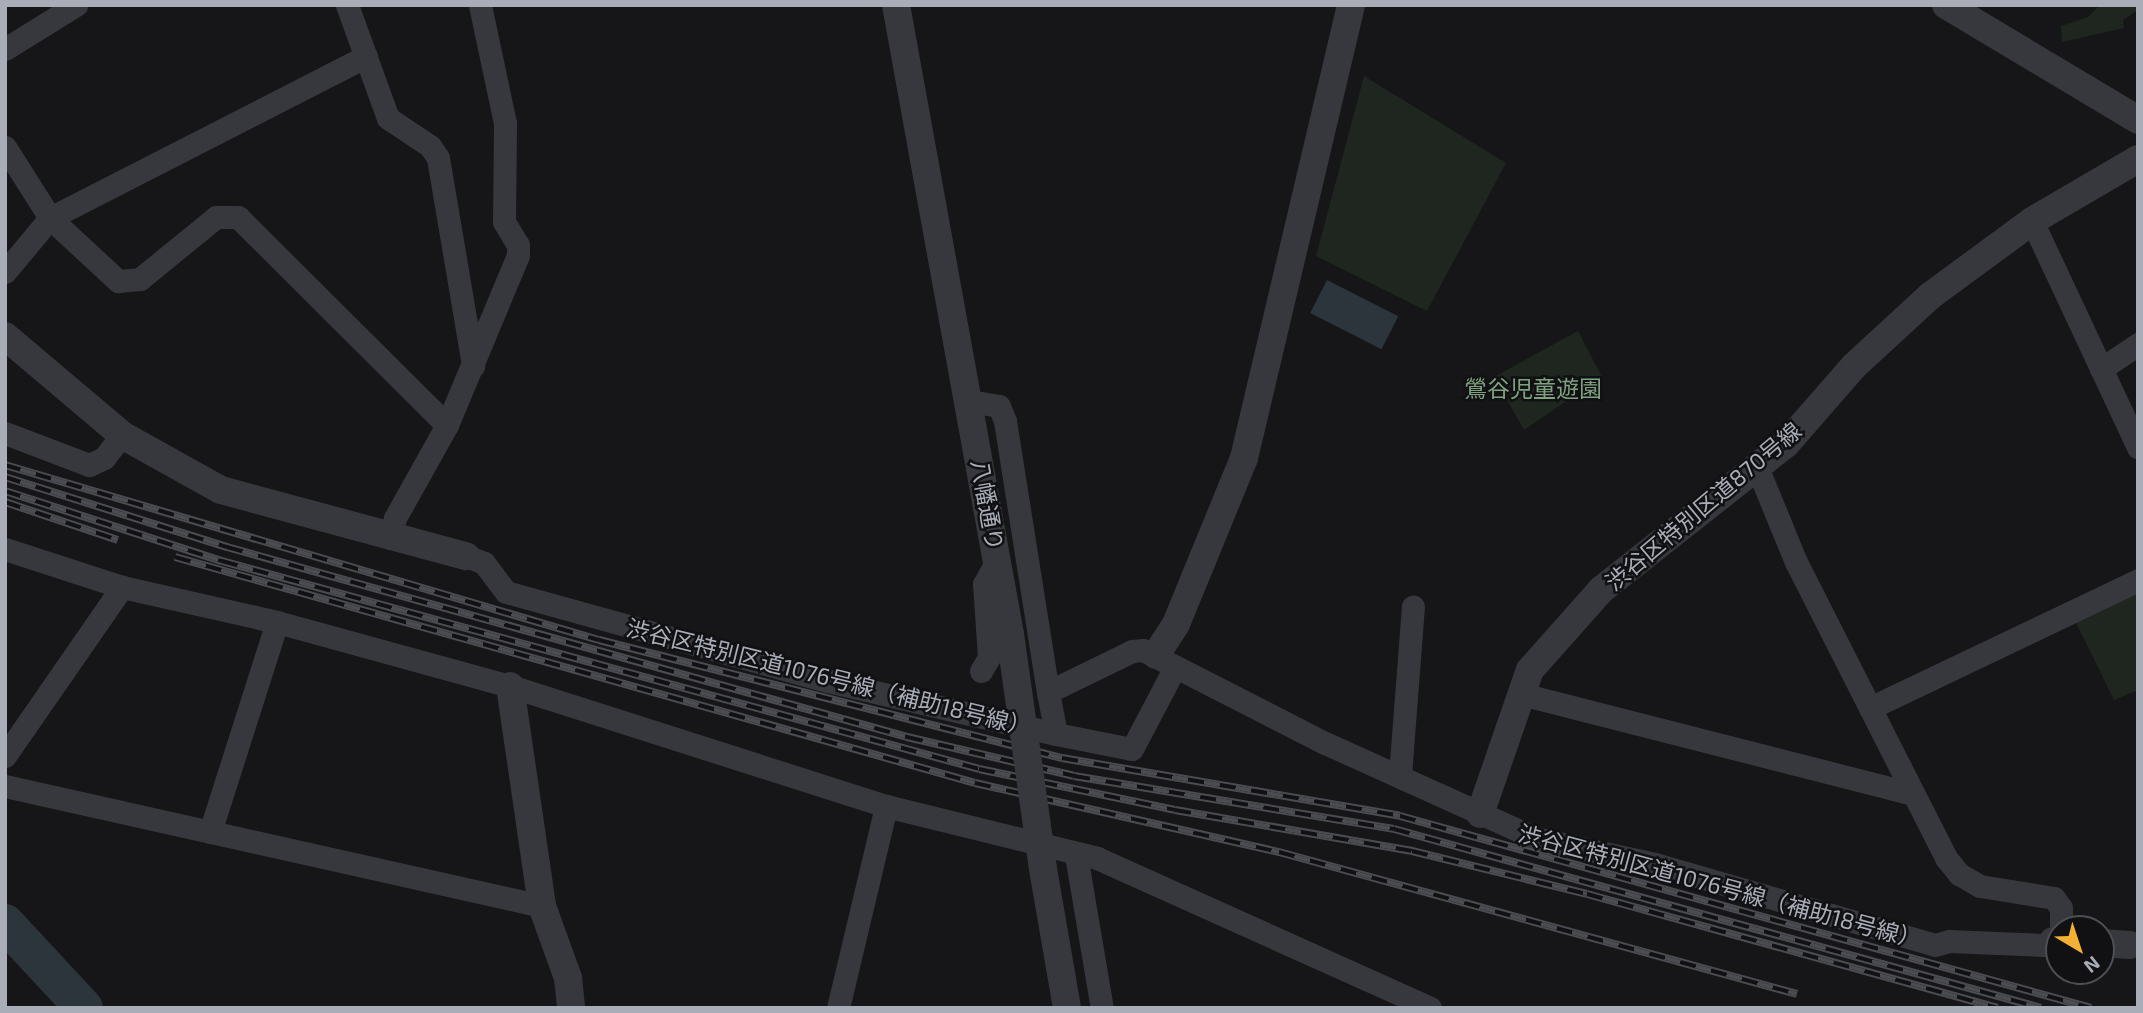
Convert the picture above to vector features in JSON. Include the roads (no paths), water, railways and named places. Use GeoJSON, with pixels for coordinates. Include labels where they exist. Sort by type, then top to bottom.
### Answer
{"type":"FeatureCollection","features":[{"type":"Feature","properties":{"kind":"street"},"geometry":{"type":"LineString","coordinates":[[5,49],[76,5]]}},
{"type":"Feature","properties":{"kind":"street"},"geometry":{"type":"LineString","coordinates":[[347,5],[388,118],[430,146],[438,158],[473,366]]}},
{"type":"Feature","properties":{"kind":"street"},"geometry":{"type":"LineString","coordinates":[[390,538],[395,518],[447,425],[473,366],[518,245],[504,222],[505,123],[480,5]]}},
{"type":"Feature","properties":{"kind":"street","name":"八幡通り"},"geometry":{"type":"LineString","coordinates":[[896,5],[998,559],[1043,869],[1067,1008]]}},
{"type":"Feature","properties":{"kind":"street"},"geometry":{"type":"LineString","coordinates":[[1056,734],[1132,748],[1176,624],[1244,458],[1351,5]]}},
{"type":"Feature","properties":{"kind":"street"},"geometry":{"type":"LineString","coordinates":[[1946,5],[2138,120]]}},
{"type":"Feature","properties":{"kind":"street"},"geometry":{"type":"LineString","coordinates":[[5,272],[50,218],[366,56]]}},
{"type":"Feature","properties":{"kind":"street"},"geometry":{"type":"LineString","coordinates":[[5,147],[50,218],[118,281],[127,284],[140,279],[216,217],[238,217],[447,425]]}},
{"type":"Feature","properties":{"kind":"street","name":"渋谷区特別区道870号線"},"geometry":{"type":"LineString","coordinates":[[1480,814],[1503,758],[1521,694],[1534,665],[1601,590],[1786,443],[1887,334],[1930,296],[2032,222],[2138,159]]}},
{"type":"Feature","properties":{"kind":"street"},"geometry":{"type":"LineString","coordinates":[[2032,222],[2138,447]]}},
{"type":"Feature","properties":{"kind":"street","name":"渋谷区特別区道1076号線（補助18号線）"},"geometry":{"type":"LineString","coordinates":[[5,336],[122,435],[220,490],[390,538],[466,556],[484,563],[506,592],[828,681],[987,722],[1056,734],[1048,692],[1132,651],[1165,661],[1535,838],[1656,864],[1935,946],[1949,941],[2045,944]]}},
{"type":"Feature","properties":{"kind":"street"},"geometry":{"type":"LineString","coordinates":[[2101,369],[2138,344]]}},
{"type":"Feature","properties":{"kind":"street"},"geometry":{"type":"LineString","coordinates":[[970,401],[999,406],[1005,421],[1048,692]]}},
{"type":"Feature","properties":{"kind":"street"},"geometry":{"type":"LineString","coordinates":[[5,433],[89,465],[104,458],[122,435]]}},
{"type":"Feature","properties":{"kind":"street"},"geometry":{"type":"LineString","coordinates":[[1757,467],[1796,562],[1913,794],[1959,874],[1990,889],[2054,898],[2061,908],[2060,915]]}},
{"type":"Feature","properties":{"kind":"street"},"geometry":{"type":"LineString","coordinates":[[5,549],[122,587],[277,622],[510,686],[886,806],[1139,874],[1430,1008]]}},
{"type":"Feature","properties":{"kind":"street"},"geometry":{"type":"LineString","coordinates":[[981,671],[989,657],[984,584],[998,559]]}},
{"type":"Feature","properties":{"kind":"street"},"geometry":{"type":"LineString","coordinates":[[1870,708],[2138,580]]}},
{"type":"Feature","properties":{"kind":"street"},"geometry":{"type":"LineString","coordinates":[[5,755],[122,587]]}},
{"type":"Feature","properties":{"kind":"street"},"geometry":{"type":"LineString","coordinates":[[1400,775],[1413,606]]}},
{"type":"Feature","properties":{"kind":"street"},"geometry":{"type":"LineString","coordinates":[[210,832],[277,622]]}},
{"type":"Feature","properties":{"kind":"street"},"geometry":{"type":"LineString","coordinates":[[510,686],[542,906],[576,1004]]}},
{"type":"Feature","properties":{"kind":"street"},"geometry":{"type":"LineString","coordinates":[[1521,694],[1913,794]]}},
{"type":"Feature","properties":{"kind":"street"},"geometry":{"type":"LineString","coordinates":[[5,786],[542,906]]}},
{"type":"Feature","properties":{"kind":"street"},"geometry":{"type":"LineString","coordinates":[[838,1008],[886,806]]}},
{"type":"Feature","properties":{"kind":"street"},"geometry":{"type":"LineString","coordinates":[[1076,855],[1102,1008]]}},
{"type":"Feature","properties":{"kind":"street"},"geometry":{"type":"LineString","coordinates":[[2115,944],[2130,945]]}},
{"type":"Feature","properties":{"kind":"waterway"},"geometry":{"type":"LineString","coordinates":[[5,923],[84,1008]]}},
{"type":"Feature","properties":{"kind":"railway"},"geometry":{"type":"LineString","coordinates":[[5,465],[599,640],[1062,758],[1400,816],[2091,1008]]}},
{"type":"Feature","properties":{"kind":"railway"},"geometry":{"type":"LineString","coordinates":[[5,477],[227,547],[907,737],[1074,776],[1394,829],[2041,1008]]}},
{"type":"Feature","properties":{"kind":"railway"},"geometry":{"type":"LineString","coordinates":[[5,491],[222,561],[979,769],[1175,810],[1412,851],[1587,894],[1997,1008]]}},
{"type":"Feature","properties":{"kind":"railway"},"geometry":{"type":"LineString","coordinates":[[5,502],[118,540]]}},
{"type":"Feature","properties":{"kind":"railway"},"geometry":{"type":"LineString","coordinates":[[175,557],[975,783],[1279,852],[1797,994]]}},
{"type":"Feature","properties":{"kind":"park label","name":"鶯谷児童遊園"},"geometry":{"type":"Point","coordinates":[1533,388]}}]}
